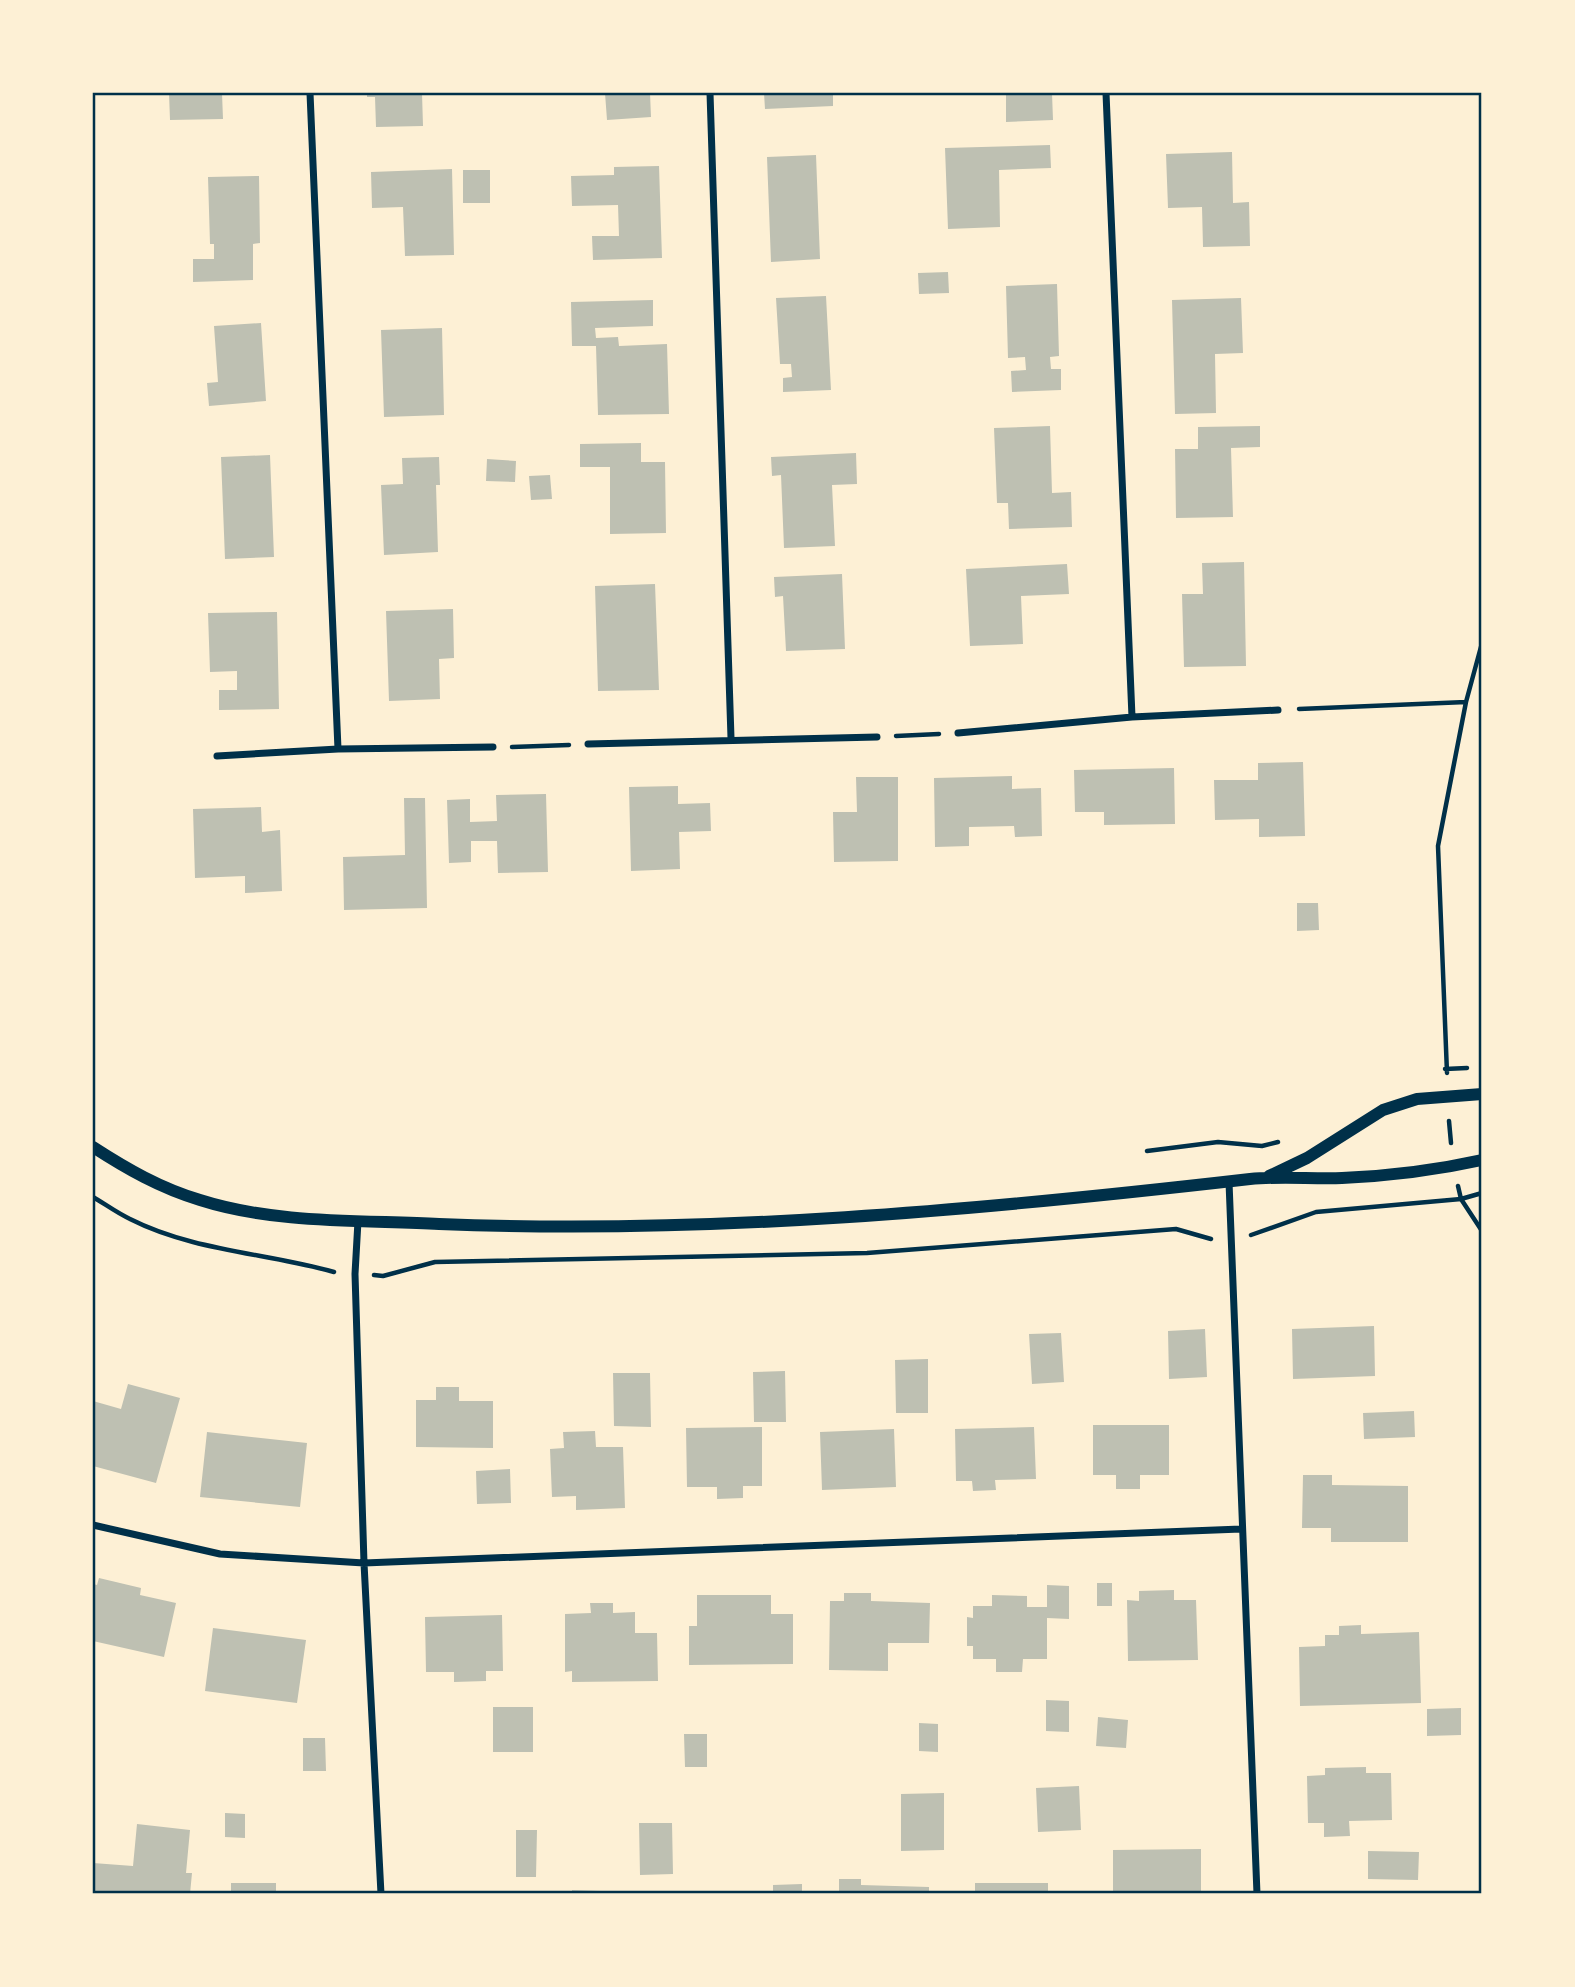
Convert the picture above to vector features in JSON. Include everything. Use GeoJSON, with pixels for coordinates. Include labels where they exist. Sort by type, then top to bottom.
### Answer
{"type":"FeatureCollection","features":[{"type":"Feature","properties":{"kind":"street"},"geometry":{"type":"LineString","coordinates":[[310,93],[338,750]]}},
{"type":"Feature","properties":{"kind":"street"},"geometry":{"type":"LineString","coordinates":[[709,93],[731,738]]}},
{"type":"Feature","properties":{"kind":"street"},"geometry":{"type":"LineString","coordinates":[[1106,93],[1132,717]]}},
{"type":"Feature","properties":{"kind":"street"},"geometry":{"type":"LineString","coordinates":[[958,733],[1132,717],[1278,710]]}},
{"type":"Feature","properties":{"kind":"street"},"geometry":{"type":"LineString","coordinates":[[588,744],[731,738],[877,737]]}},
{"type":"Feature","properties":{"kind":"street"},"geometry":{"type":"LineString","coordinates":[[217,757],[338,750],[493,747]]}},
{"type":"Feature","properties":{"kind":"street"},"geometry":{"type":"LineString","coordinates":[[1265,1178],[1307,1158],[1383,1110],[1417,1099],[1482,1094]]}},
{"type":"Feature","properties":{"kind":"street"},"geometry":{"type":"LineString","coordinates":[[93,1147],[141,1178],[202,1201],[272,1215],[510,1227],[673,1226],[836,1220],[1265,1178],[1344,1178],[1453,1166],[1482,1160]]}},
{"type":"Feature","properties":{"kind":"street"},"geometry":{"type":"LineString","coordinates":[[1229,1182],[1257,1894]]}},
{"type":"Feature","properties":{"kind":"street"},"geometry":{"type":"LineString","coordinates":[[358,1220],[355,1274],[363,1563],[381,1894]]}},
{"type":"Feature","properties":{"kind":"street"},"geometry":{"type":"LineString","coordinates":[[93,1525],[220,1554],[363,1563],[1241,1529]]}},
{"type":"Feature","properties":{"kind":"path"},"geometry":{"type":"LineString","coordinates":[[1435,1072],[1447,1069],[1438,846],[1466,702],[1482,643]]}},
{"type":"Feature","properties":{"kind":"path"},"geometry":{"type":"LineString","coordinates":[[1278,710],[1466,702]]}},
{"type":"Feature","properties":{"kind":"path"},"geometry":{"type":"LineString","coordinates":[[877,737],[958,733]]}},
{"type":"Feature","properties":{"kind":"path"},"geometry":{"type":"LineString","coordinates":[[493,747],[588,744]]}},
{"type":"Feature","properties":{"kind":"path"},"geometry":{"type":"LineString","coordinates":[[1147,1151],[1219,1142],[1262,1146],[1283,1141]]}},
{"type":"Feature","properties":{"kind":"building"},"geometry":{"type":"Polygon","coordinates":[[[169,93],[222,93],[223,119],[170,120],[169,93]]]}},
{"type":"Feature","properties":{"kind":"building"},"geometry":{"type":"Polygon","coordinates":[[[367,93],[422,93],[423,126],[376,127],[375,97],[367,97],[367,93]]]}},
{"type":"Feature","properties":{"kind":"building"},"geometry":{"type":"Polygon","coordinates":[[[605,93],[650,93],[651,117],[607,120],[605,93]]]}},
{"type":"Feature","properties":{"kind":"building"},"geometry":{"type":"Polygon","coordinates":[[[764,93],[833,93],[833,106],[765,109],[764,93]]]}},
{"type":"Feature","properties":{"kind":"building"},"geometry":{"type":"Polygon","coordinates":[[[1006,93],[1052,93],[1053,120],[1006,122],[1006,93]]]}},
{"type":"Feature","properties":{"kind":"building"},"geometry":{"type":"Polygon","coordinates":[[[1050,145],[1051,168],[999,170],[1000,227],[948,229],[945,148],[1050,145]]]}},
{"type":"Feature","properties":{"kind":"building"},"geometry":{"type":"Polygon","coordinates":[[[1232,152],[1233,203],[1249,202],[1250,246],[1203,247],[1202,207],[1168,208],[1166,154],[1232,152]]]}},
{"type":"Feature","properties":{"kind":"building"},"geometry":{"type":"Polygon","coordinates":[[[816,155],[820,259],[771,262],[767,157],[816,155]]]}},
{"type":"Feature","properties":{"kind":"building"},"geometry":{"type":"Polygon","coordinates":[[[659,166],[662,258],[593,260],[592,236],[619,236],[618,205],[572,206],[571,176],[614,175],[614,167],[659,166]]]}},
{"type":"Feature","properties":{"kind":"building"},"geometry":{"type":"Polygon","coordinates":[[[452,169],[454,255],[405,256],[403,207],[372,208],[371,172],[452,169]]]}},
{"type":"Feature","properties":{"kind":"building"},"geometry":{"type":"Polygon","coordinates":[[[463,170],[490,170],[490,203],[463,203],[463,170]]]}},
{"type":"Feature","properties":{"kind":"building"},"geometry":{"type":"Polygon","coordinates":[[[259,176],[260,243],[253,244],[253,280],[193,282],[193,259],[214,259],[214,244],[210,244],[208,177],[259,176]]]}},
{"type":"Feature","properties":{"kind":"building"},"geometry":{"type":"Polygon","coordinates":[[[948,272],[949,293],[919,294],[918,273],[948,272]]]}},
{"type":"Feature","properties":{"kind":"building"},"geometry":{"type":"Polygon","coordinates":[[[1057,284],[1059,356],[1050,357],[1051,369],[1061,369],[1061,390],[1012,392],[1011,371],[1026,370],[1025,357],[1008,358],[1006,286],[1057,284]]]}},
{"type":"Feature","properties":{"kind":"building"},"geometry":{"type":"Polygon","coordinates":[[[826,296],[831,390],[783,392],[783,378],[792,377],[791,364],[780,364],[776,298],[826,296]]]}},
{"type":"Feature","properties":{"kind":"building"},"geometry":{"type":"Polygon","coordinates":[[[1241,298],[1243,353],[1215,354],[1216,413],[1175,414],[1172,300],[1241,298]]]}},
{"type":"Feature","properties":{"kind":"building"},"geometry":{"type":"Polygon","coordinates":[[[653,300],[653,326],[595,328],[596,338],[618,337],[619,346],[667,344],[669,414],[598,415],[596,346],[572,346],[571,302],[653,300]]]}},
{"type":"Feature","properties":{"kind":"building"},"geometry":{"type":"Polygon","coordinates":[[[261,323],[266,401],[209,406],[207,383],[218,382],[214,326],[261,323]]]}},
{"type":"Feature","properties":{"kind":"building"},"geometry":{"type":"Polygon","coordinates":[[[442,328],[444,415],[384,417],[381,330],[442,328]]]}},
{"type":"Feature","properties":{"kind":"building"},"geometry":{"type":"Polygon","coordinates":[[[1050,426],[1052,493],[1071,492],[1072,527],[1009,529],[1008,503],[997,503],[994,428],[1050,426]]]}},
{"type":"Feature","properties":{"kind":"building"},"geometry":{"type":"Polygon","coordinates":[[[1260,426],[1260,447],[1231,448],[1233,517],[1176,518],[1175,449],[1198,449],[1198,427],[1260,426]]]}},
{"type":"Feature","properties":{"kind":"building"},"geometry":{"type":"Polygon","coordinates":[[[641,443],[641,462],[665,462],[666,533],[610,534],[610,467],[580,467],[580,444],[641,443]]]}},
{"type":"Feature","properties":{"kind":"building"},"geometry":{"type":"Polygon","coordinates":[[[856,453],[857,484],[832,485],[835,546],[784,548],[781,475],[772,476],[771,457],[856,453]]]}},
{"type":"Feature","properties":{"kind":"building"},"geometry":{"type":"Polygon","coordinates":[[[270,455],[274,557],[225,559],[221,457],[270,455]]]}},
{"type":"Feature","properties":{"kind":"building"},"geometry":{"type":"Polygon","coordinates":[[[439,457],[440,485],[436,485],[438,552],[384,555],[381,485],[403,484],[402,458],[439,457]]]}},
{"type":"Feature","properties":{"kind":"building"},"geometry":{"type":"Polygon","coordinates":[[[487,459],[516,461],[515,482],[486,481],[487,459]]]}},
{"type":"Feature","properties":{"kind":"building"},"geometry":{"type":"Polygon","coordinates":[[[550,475],[552,499],[531,500],[529,476],[550,475]]]}},
{"type":"Feature","properties":{"kind":"building"},"geometry":{"type":"Polygon","coordinates":[[[1244,562],[1246,666],[1184,667],[1182,594],[1203,594],[1202,563],[1244,562]]]}},
{"type":"Feature","properties":{"kind":"building"},"geometry":{"type":"Polygon","coordinates":[[[1067,564],[1069,594],[1021,596],[1023,644],[970,646],[966,569],[1067,564]]]}},
{"type":"Feature","properties":{"kind":"building"},"geometry":{"type":"Polygon","coordinates":[[[842,574],[845,649],[786,651],[783,596],[775,597],[774,577],[842,574]]]}},
{"type":"Feature","properties":{"kind":"building"},"geometry":{"type":"Polygon","coordinates":[[[655,584],[659,690],[598,691],[595,586],[655,584]]]}},
{"type":"Feature","properties":{"kind":"building"},"geometry":{"type":"Polygon","coordinates":[[[453,609],[454,658],[439,659],[440,699],[389,701],[386,611],[453,609]]]}},
{"type":"Feature","properties":{"kind":"building"},"geometry":{"type":"Polygon","coordinates":[[[277,612],[279,709],[219,710],[219,690],[237,690],[237,671],[210,672],[208,613],[277,612]]]}},
{"type":"Feature","properties":{"kind":"building"},"geometry":{"type":"Polygon","coordinates":[[[1303,762],[1305,836],[1259,837],[1259,819],[1215,820],[1214,780],[1258,780],[1258,763],[1303,762]]]}},
{"type":"Feature","properties":{"kind":"building"},"geometry":{"type":"Polygon","coordinates":[[[1174,768],[1175,824],[1104,825],[1104,812],[1075,812],[1074,770],[1174,768]]]}},
{"type":"Feature","properties":{"kind":"building"},"geometry":{"type":"Polygon","coordinates":[[[1012,776],[1012,789],[1041,788],[1042,836],[1015,837],[1014,826],[969,827],[969,846],[935,847],[934,778],[1012,776]]]}},
{"type":"Feature","properties":{"kind":"building"},"geometry":{"type":"Polygon","coordinates":[[[856,777],[898,777],[898,861],[834,862],[833,812],[857,812],[856,777]]]}},
{"type":"Feature","properties":{"kind":"building"},"geometry":{"type":"Polygon","coordinates":[[[678,786],[678,804],[710,803],[711,831],[679,832],[680,869],[631,871],[629,787],[678,786]]]}},
{"type":"Feature","properties":{"kind":"building"},"geometry":{"type":"Polygon","coordinates":[[[546,794],[548,872],[498,873],[497,841],[471,841],[471,862],[449,863],[447,800],[470,799],[470,822],[497,821],[496,795],[546,794]]]}},
{"type":"Feature","properties":{"kind":"building"},"geometry":{"type":"Polygon","coordinates":[[[404,798],[425,798],[427,908],[344,910],[343,857],[405,855],[404,798]]]}},
{"type":"Feature","properties":{"kind":"building"},"geometry":{"type":"Polygon","coordinates":[[[261,807],[262,832],[280,830],[282,891],[245,893],[245,876],[195,878],[193,809],[261,807]]]}},
{"type":"Feature","properties":{"kind":"building"},"geometry":{"type":"Polygon","coordinates":[[[1297,903],[1318,903],[1319,930],[1297,931],[1297,903]]]}},
{"type":"Feature","properties":{"kind":"building"},"geometry":{"type":"Polygon","coordinates":[[[1374,1326],[1375,1376],[1293,1379],[1292,1329],[1374,1326]]]}},
{"type":"Feature","properties":{"kind":"building"},"geometry":{"type":"Polygon","coordinates":[[[1205,1329],[1207,1377],[1169,1379],[1168,1331],[1205,1329]]]}},
{"type":"Feature","properties":{"kind":"building"},"geometry":{"type":"Polygon","coordinates":[[[1061,1333],[1064,1382],[1032,1384],[1029,1334],[1061,1333]]]}},
{"type":"Feature","properties":{"kind":"building"},"geometry":{"type":"Polygon","coordinates":[[[928,1359],[928,1413],[896,1413],[895,1360],[928,1359]]]}},
{"type":"Feature","properties":{"kind":"building"},"geometry":{"type":"Polygon","coordinates":[[[785,1371],[786,1422],[754,1422],[753,1372],[785,1371]]]}},
{"type":"Feature","properties":{"kind":"building"},"geometry":{"type":"Polygon","coordinates":[[[613,1373],[650,1373],[651,1427],[614,1426],[613,1373]]]}},
{"type":"Feature","properties":{"kind":"building"},"geometry":{"type":"Polygon","coordinates":[[[128,1384],[180,1398],[156,1483],[93,1466],[93,1401],[121,1409],[128,1384]]]}},
{"type":"Feature","properties":{"kind":"building"},"geometry":{"type":"Polygon","coordinates":[[[436,1387],[459,1387],[459,1401],[493,1401],[493,1448],[416,1447],[416,1400],[436,1400],[436,1387]]]}},
{"type":"Feature","properties":{"kind":"building"},"geometry":{"type":"Polygon","coordinates":[[[1414,1411],[1415,1437],[1364,1439],[1363,1413],[1414,1411]]]}},
{"type":"Feature","properties":{"kind":"building"},"geometry":{"type":"Polygon","coordinates":[[[1093,1425],[1169,1425],[1169,1475],[1140,1475],[1140,1489],[1116,1489],[1116,1475],[1093,1475],[1093,1425]]]}},
{"type":"Feature","properties":{"kind":"building"},"geometry":{"type":"Polygon","coordinates":[[[762,1427],[762,1486],[743,1486],[743,1498],[717,1499],[717,1487],[687,1487],[686,1428],[762,1427]]]}},
{"type":"Feature","properties":{"kind":"building"},"geometry":{"type":"Polygon","coordinates":[[[1034,1427],[1036,1479],[995,1480],[996,1490],[973,1491],[972,1481],[956,1481],[955,1429],[1034,1427]]]}},
{"type":"Feature","properties":{"kind":"building"},"geometry":{"type":"Polygon","coordinates":[[[894,1429],[896,1487],[822,1490],[820,1432],[894,1429]]]}},
{"type":"Feature","properties":{"kind":"building"},"geometry":{"type":"Polygon","coordinates":[[[595,1431],[596,1447],[623,1447],[625,1508],[576,1510],[576,1496],[552,1497],[550,1449],[564,1448],[563,1432],[595,1431]]]}},
{"type":"Feature","properties":{"kind":"building"},"geometry":{"type":"Polygon","coordinates":[[[207,1432],[307,1443],[300,1507],[200,1497],[207,1432]]]}},
{"type":"Feature","properties":{"kind":"building"},"geometry":{"type":"Polygon","coordinates":[[[510,1469],[511,1503],[477,1504],[476,1471],[510,1469]]]}},
{"type":"Feature","properties":{"kind":"building"},"geometry":{"type":"Polygon","coordinates":[[[1303,1475],[1332,1475],[1332,1485],[1408,1486],[1408,1542],[1331,1542],[1331,1528],[1302,1528],[1303,1475]]]}},
{"type":"Feature","properties":{"kind":"building"},"geometry":{"type":"Polygon","coordinates":[[[99,1578],[141,1588],[140,1595],[176,1603],[164,1657],[93,1641],[93,1584],[97,1585],[99,1578]]]}},
{"type":"Feature","properties":{"kind":"building"},"geometry":{"type":"Polygon","coordinates":[[[1097,1583],[1112,1583],[1112,1606],[1097,1606],[1097,1583]]]}},
{"type":"Feature","properties":{"kind":"building"},"geometry":{"type":"Polygon","coordinates":[[[1047,1585],[1069,1586],[1069,1619],[1047,1618],[1047,1659],[1023,1659],[1022,1672],[996,1672],[996,1659],[973,1659],[973,1646],[967,1646],[967,1617],[973,1618],[973,1606],[992,1606],[992,1595],[1027,1596],[1027,1607],[1047,1607],[1047,1585]]]}},
{"type":"Feature","properties":{"kind":"building"},"geometry":{"type":"Polygon","coordinates":[[[1174,1590],[1174,1600],[1196,1600],[1198,1660],[1128,1661],[1127,1600],[1139,1601],[1139,1591],[1174,1590]]]}},
{"type":"Feature","properties":{"kind":"building"},"geometry":{"type":"Polygon","coordinates":[[[844,1593],[871,1593],[871,1601],[930,1603],[929,1643],[888,1643],[888,1671],[829,1670],[830,1601],[844,1601],[844,1593]]]}},
{"type":"Feature","properties":{"kind":"building"},"geometry":{"type":"Polygon","coordinates":[[[697,1595],[771,1595],[771,1614],[793,1614],[793,1664],[689,1665],[689,1626],[697,1626],[697,1595]]]}},
{"type":"Feature","properties":{"kind":"building"},"geometry":{"type":"Polygon","coordinates":[[[590,1603],[613,1603],[613,1613],[635,1612],[635,1633],[657,1633],[658,1681],[572,1682],[572,1671],[565,1672],[565,1614],[591,1613],[590,1603]]]}},
{"type":"Feature","properties":{"kind":"building"},"geometry":{"type":"Polygon","coordinates":[[[502,1615],[503,1671],[486,1671],[486,1681],[454,1682],[454,1672],[426,1672],[425,1617],[502,1615]]]}},
{"type":"Feature","properties":{"kind":"building"},"geometry":{"type":"Polygon","coordinates":[[[1361,1625],[1361,1634],[1419,1632],[1421,1703],[1300,1706],[1299,1647],[1325,1646],[1325,1635],[1339,1635],[1339,1626],[1361,1625]]]}},
{"type":"Feature","properties":{"kind":"building"},"geometry":{"type":"Polygon","coordinates":[[[213,1628],[306,1640],[297,1703],[205,1691],[213,1628]]]}},
{"type":"Feature","properties":{"kind":"building"},"geometry":{"type":"Polygon","coordinates":[[[1046,1700],[1069,1701],[1069,1732],[1046,1731],[1046,1700]]]}},
{"type":"Feature","properties":{"kind":"building"},"geometry":{"type":"Polygon","coordinates":[[[493,1707],[533,1707],[533,1752],[493,1752],[493,1707]]]}},
{"type":"Feature","properties":{"kind":"building"},"geometry":{"type":"Polygon","coordinates":[[[1461,1708],[1461,1735],[1427,1736],[1427,1709],[1461,1708]]]}},
{"type":"Feature","properties":{"kind":"building"},"geometry":{"type":"Polygon","coordinates":[[[1098,1717],[1128,1720],[1126,1748],[1096,1746],[1098,1717]]]}},
{"type":"Feature","properties":{"kind":"building"},"geometry":{"type":"Polygon","coordinates":[[[919,1723],[938,1724],[938,1752],[919,1751],[919,1723]]]}},
{"type":"Feature","properties":{"kind":"building"},"geometry":{"type":"Polygon","coordinates":[[[684,1734],[707,1734],[707,1767],[685,1767],[684,1734]]]}},
{"type":"Feature","properties":{"kind":"building"},"geometry":{"type":"Polygon","coordinates":[[[303,1738],[325,1738],[326,1771],[303,1771],[303,1738]]]}},
{"type":"Feature","properties":{"kind":"building"},"geometry":{"type":"Polygon","coordinates":[[[1366,1767],[1366,1773],[1391,1773],[1392,1820],[1349,1821],[1350,1836],[1324,1837],[1324,1823],[1308,1823],[1307,1776],[1325,1775],[1325,1768],[1366,1767]]]}},
{"type":"Feature","properties":{"kind":"building"},"geometry":{"type":"Polygon","coordinates":[[[1079,1786],[1081,1830],[1038,1832],[1036,1788],[1079,1786]]]}},
{"type":"Feature","properties":{"kind":"building"},"geometry":{"type":"Polygon","coordinates":[[[944,1793],[944,1850],[901,1851],[901,1794],[944,1793]]]}},
{"type":"Feature","properties":{"kind":"building"},"geometry":{"type":"Polygon","coordinates":[[[225,1813],[245,1814],[245,1838],[225,1837],[225,1813]]]}},
{"type":"Feature","properties":{"kind":"building"},"geometry":{"type":"Polygon","coordinates":[[[639,1823],[672,1823],[673,1874],[640,1875],[639,1823]]]}},
{"type":"Feature","properties":{"kind":"building"},"geometry":{"type":"Polygon","coordinates":[[[137,1824],[190,1830],[186,1873],[192,1873],[190,1894],[93,1894],[93,1863],[133,1866],[137,1824]]]}},
{"type":"Feature","properties":{"kind":"building"},"geometry":{"type":"Polygon","coordinates":[[[516,1830],[537,1830],[536,1877],[516,1877],[516,1830]]]}},
{"type":"Feature","properties":{"kind":"building"},"geometry":{"type":"Polygon","coordinates":[[[1201,1849],[1201,1894],[1113,1894],[1113,1850],[1201,1849]]]}},
{"type":"Feature","properties":{"kind":"building"},"geometry":{"type":"Polygon","coordinates":[[[1368,1851],[1419,1852],[1418,1880],[1368,1879],[1368,1851]]]}},
{"type":"Feature","properties":{"kind":"building"},"geometry":{"type":"Polygon","coordinates":[[[839,1879],[861,1879],[861,1885],[929,1887],[929,1894],[839,1894],[839,1879]]]}},
{"type":"Feature","properties":{"kind":"building"},"geometry":{"type":"Polygon","coordinates":[[[231,1883],[276,1883],[276,1894],[231,1894],[231,1883]]]}},
{"type":"Feature","properties":{"kind":"building"},"geometry":{"type":"Polygon","coordinates":[[[975,1883],[1048,1883],[1048,1894],[975,1894],[975,1883]]]}},
{"type":"Feature","properties":{"kind":"building"},"geometry":{"type":"Polygon","coordinates":[[[802,1884],[802,1894],[773,1894],[773,1885],[802,1884]]]}},
{"type":"Feature","properties":{"kind":"building"},"geometry":{"type":"Polygon","coordinates":[[[572,1890],[601,1891],[601,1894],[572,1894],[572,1890]]]}}]}
